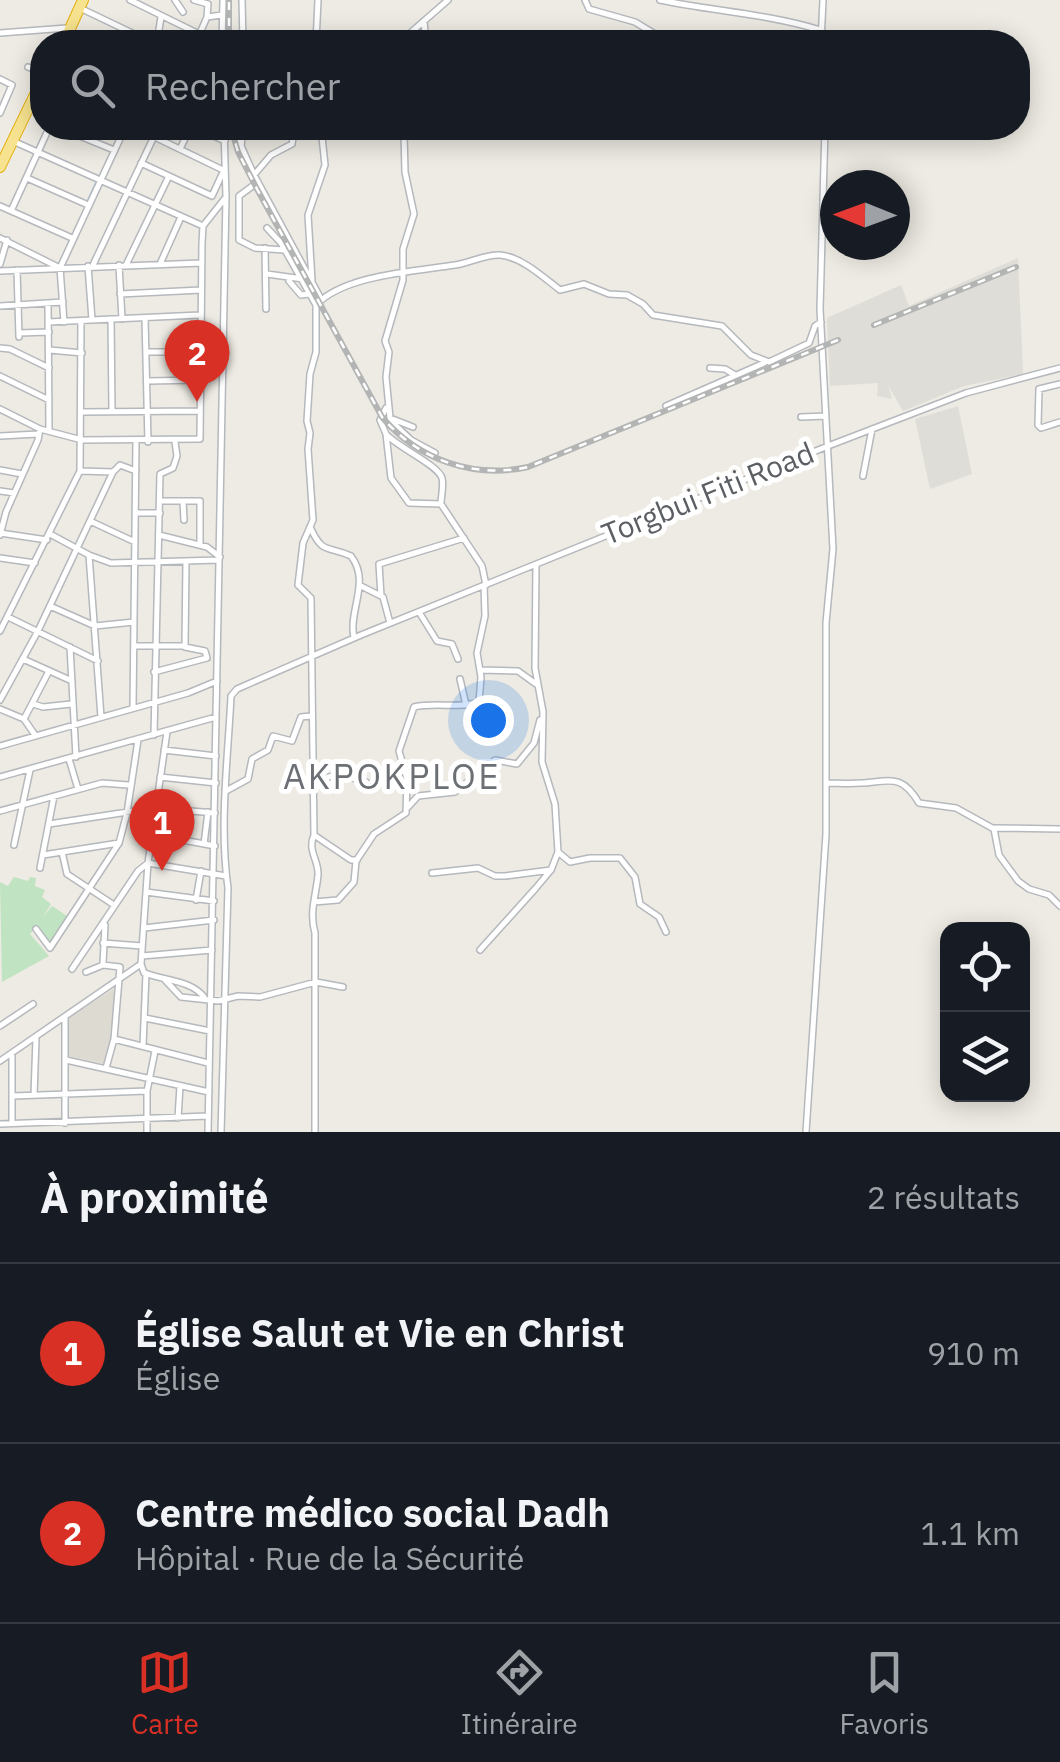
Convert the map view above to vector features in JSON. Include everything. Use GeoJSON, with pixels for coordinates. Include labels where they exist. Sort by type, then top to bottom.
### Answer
{"type":"FeatureCollection","features":[{"type":"Feature","properties":{"kind":"highway"},"geometry":{"type":"LineString","coordinates":[[66,30],[80,3]]}},
{"type":"Feature","properties":{"kind":"highway"},"geometry":{"type":"LineString","coordinates":[[14,142],[30,104]]}},
{"type":"Feature","properties":{"kind":"highway"},"geometry":{"type":"LineString","coordinates":[[0,170],[30,111]]}},
{"type":"Feature","properties":{"kind":"street"},"geometry":{"type":"LineString","coordinates":[[130,0],[190,30]]}},
{"type":"Feature","properties":{"kind":"street"},"geometry":{"type":"LineString","coordinates":[[175,0],[184,12]]}},
{"type":"Feature","properties":{"kind":"street"},"geometry":{"type":"LineString","coordinates":[[242,0],[243,30]]}},
{"type":"Feature","properties":{"kind":"street"},"geometry":{"type":"LineString","coordinates":[[317,30],[318,0]]}},
{"type":"Feature","properties":{"kind":"street"},"geometry":{"type":"LineString","coordinates":[[413,30],[448,0]]}},
{"type":"Feature","properties":{"kind":"street"},"geometry":{"type":"LineString","coordinates":[[585,0],[592,10],[635,22],[648,30]]}},
{"type":"Feature","properties":{"kind":"street"},"geometry":{"type":"LineString","coordinates":[[663,0],[783,18],[820,30],[822,0]]}},
{"type":"Feature","properties":{"kind":"street"},"geometry":{"type":"LineString","coordinates":[[195,2],[223,2],[222,30]]}},
{"type":"Feature","properties":{"kind":"street"},"geometry":{"type":"LineString","coordinates":[[80,3],[124,30]]}},
{"type":"Feature","properties":{"kind":"street"},"geometry":{"type":"LineString","coordinates":[[202,30],[208,4]]}},
{"type":"Feature","properties":{"kind":"street"},"geometry":{"type":"LineString","coordinates":[[207,16],[222,15]]}},
{"type":"Feature","properties":{"kind":"street"},"geometry":{"type":"LineString","coordinates":[[158,30],[161,18]]}},
{"type":"Feature","properties":{"kind":"street"},"geometry":{"type":"LineString","coordinates":[[424,20],[425,30]]}},
{"type":"Feature","properties":{"kind":"street"},"geometry":{"type":"LineString","coordinates":[[0,33],[30,33]]}},
{"type":"Feature","properties":{"kind":"street"},"geometry":{"type":"LineString","coordinates":[[0,79],[12,85],[0,113]]}},
{"type":"Feature","properties":{"kind":"street"},"geometry":{"type":"LineString","coordinates":[[11,211],[44,140]]}},
{"type":"Feature","properties":{"kind":"street"},"geometry":{"type":"LineString","coordinates":[[89,140],[114,150]]}},
{"type":"Feature","properties":{"kind":"street"},"geometry":{"type":"LineString","coordinates":[[64,322],[60,268],[119,140]]}},
{"type":"Feature","properties":{"kind":"street"},"geometry":{"type":"LineString","coordinates":[[92,320],[90,266],[152,140]]}},
{"type":"Feature","properties":{"kind":"street"},"geometry":{"type":"LineString","coordinates":[[162,140],[225,171]]}},
{"type":"Feature","properties":{"kind":"street"},"geometry":{"type":"LineString","coordinates":[[180,149],[186,140]]}},
{"type":"Feature","properties":{"kind":"street"},"geometry":{"type":"LineString","coordinates":[[238,140],[319,302],[307,421],[313,520],[303,543],[298,585],[311,598],[311,842],[319,872],[313,902],[315,1132]]}},
{"type":"Feature","properties":{"kind":"street"},"geometry":{"type":"LineString","coordinates":[[241,147],[242,140]]}},
{"type":"Feature","properties":{"kind":"street"},"geometry":{"type":"LineString","coordinates":[[254,175],[271,155],[293,140]]}},
{"type":"Feature","properties":{"kind":"street"},"geometry":{"type":"LineString","coordinates":[[319,302],[309,294],[307,280],[308,214],[325,166],[322,140]]}},
{"type":"Feature","properties":{"kind":"street"},"geometry":{"type":"LineString","coordinates":[[404,140],[405,172],[414,214],[385,341],[387,406],[390,418],[413,427]]}},
{"type":"Feature","properties":{"kind":"street"},"geometry":{"type":"LineString","coordinates":[[806,1132],[826,834],[826,623],[833,549],[821,322],[825,140]]}},
{"type":"Feature","properties":{"kind":"street"},"geometry":{"type":"LineString","coordinates":[[204,844],[216,783],[225,141]]}},
{"type":"Feature","properties":{"kind":"street"},"geometry":{"type":"LineString","coordinates":[[14,142],[204,226]]}},
{"type":"Feature","properties":{"kind":"street"},"geometry":{"type":"LineString","coordinates":[[142,163],[212,196],[225,171]]}},
{"type":"Feature","properties":{"kind":"street"},"geometry":{"type":"LineString","coordinates":[[122,319],[122,265],[169,176]]}},
{"type":"Feature","properties":{"kind":"street"},"geometry":{"type":"LineString","coordinates":[[27,178],[88,206]]}},
{"type":"Feature","properties":{"kind":"street"},"geometry":{"type":"LineString","coordinates":[[259,182],[241,192],[241,242],[284,250]]}},
{"type":"Feature","properties":{"kind":"street"},"geometry":{"type":"LineString","coordinates":[[0,436],[49,431],[82,440],[200,439],[204,226],[226,197]]}},
{"type":"Feature","properties":{"kind":"street"},"geometry":{"type":"LineString","coordinates":[[0,206],[72,238]]}},
{"type":"Feature","properties":{"kind":"street"},"geometry":{"type":"LineString","coordinates":[[160,264],[182,216]]}},
{"type":"Feature","properties":{"kind":"street"},"geometry":{"type":"LineString","coordinates":[[240,223],[252,225]]}},
{"type":"Feature","properties":{"kind":"street"},"geometry":{"type":"LineString","coordinates":[[267,228],[277,236],[307,280]]}},
{"type":"Feature","properties":{"kind":"street"},"geometry":{"type":"LineString","coordinates":[[60,268],[4,239],[0,267],[16,270],[201,263]]}},
{"type":"Feature","properties":{"kind":"street"},"geometry":{"type":"LineString","coordinates":[[265,248],[266,309]]}},
{"type":"Feature","properties":{"kind":"street"},"geometry":{"type":"LineString","coordinates":[[319,302],[346,287],[401,272],[503,255],[528,266],[560,290],[584,284],[609,294],[626,295],[653,315],[722,326],[752,355],[767,362]]}},
{"type":"Feature","properties":{"kind":"street"},"geometry":{"type":"LineString","coordinates":[[16,270],[19,335],[48,332]]}},
{"type":"Feature","properties":{"kind":"street"},"geometry":{"type":"LineString","coordinates":[[266,274],[307,280]]}},
{"type":"Feature","properties":{"kind":"street"},"geometry":{"type":"LineString","coordinates":[[287,278],[301,295],[309,294]]}},
{"type":"Feature","properties":{"kind":"street"},"geometry":{"type":"LineString","coordinates":[[120,294],[201,290]]}},
{"type":"Feature","properties":{"kind":"street"},"geometry":{"type":"LineString","coordinates":[[0,306],[62,302]]}},
{"type":"Feature","properties":{"kind":"street"},"geometry":{"type":"LineString","coordinates":[[48,303],[49,431]]}},
{"type":"Feature","properties":{"kind":"street"},"geometry":{"type":"LineString","coordinates":[[48,322],[201,316]]}},
{"type":"Feature","properties":{"kind":"street"},"geometry":{"type":"LineString","coordinates":[[146,318],[148,442]]}},
{"type":"Feature","properties":{"kind":"street"},"geometry":{"type":"LineString","coordinates":[[111,320],[112,412]]}},
{"type":"Feature","properties":{"kind":"street"},"geometry":{"type":"LineString","coordinates":[[0,631],[80,471],[81,321]]}},
{"type":"Feature","properties":{"kind":"street"},"geometry":{"type":"LineString","coordinates":[[666,406],[809,343],[815,326],[821,322]]}},
{"type":"Feature","properties":{"kind":"street"},"geometry":{"type":"LineString","coordinates":[[0,348],[49,368]]}},
{"type":"Feature","properties":{"kind":"street"},"geometry":{"type":"LineString","coordinates":[[49,350],[82,353]]}},
{"type":"Feature","properties":{"kind":"street"},"geometry":{"type":"LineString","coordinates":[[146,352],[200,352]]}},
{"type":"Feature","properties":{"kind":"street"},"geometry":{"type":"LineString","coordinates":[[710,368],[726,369],[736,376]]}},
{"type":"Feature","properties":{"kind":"street","name":"Torgbui Fiti Road"},"geometry":{"type":"LineString","coordinates":[[226,791],[232,696],[245,684],[966,392],[1060,368]]}},
{"type":"Feature","properties":{"kind":"street"},"geometry":{"type":"LineString","coordinates":[[1051,370],[1058,384],[1038,391],[1038,425],[1041,428],[1060,422]]}},
{"type":"Feature","properties":{"kind":"street"},"geometry":{"type":"LineString","coordinates":[[0,376],[49,400]]}},
{"type":"Feature","properties":{"kind":"street"},"geometry":{"type":"LineString","coordinates":[[147,381],[200,380]]}},
{"type":"Feature","properties":{"kind":"street"},"geometry":{"type":"LineString","coordinates":[[387,406],[380,420],[386,434],[391,478],[409,503],[441,504]]}},
{"type":"Feature","properties":{"kind":"street"},"geometry":{"type":"LineString","coordinates":[[0,410],[39,431]]}},
{"type":"Feature","properties":{"kind":"street"},"geometry":{"type":"LineString","coordinates":[[82,412],[200,411]]}},
{"type":"Feature","properties":{"kind":"street"},"geometry":{"type":"LineString","coordinates":[[384,414],[411,440],[436,453]]}},
{"type":"Feature","properties":{"kind":"street"},"geometry":{"type":"LineString","coordinates":[[802,417],[826,416]]}},
{"type":"Feature","properties":{"kind":"street"},"geometry":{"type":"LineString","coordinates":[[863,476],[872,429]]}},
{"type":"Feature","properties":{"kind":"street"},"geometry":{"type":"LineString","coordinates":[[39,431],[3,512],[0,534],[48,537],[111,563],[220,559]]}},
{"type":"Feature","properties":{"kind":"street"},"geometry":{"type":"LineString","coordinates":[[386,434],[409,454],[438,470],[441,504],[482,566],[485,585],[486,616],[478,653],[482,673],[479,702],[422,705],[412,710],[399,750],[407,779],[406,810]]}},
{"type":"Feature","properties":{"kind":"street"},"geometry":{"type":"LineString","coordinates":[[133,708],[136,442]]}},
{"type":"Feature","properties":{"kind":"street"},"geometry":{"type":"LineString","coordinates":[[154,735],[160,474],[173,468],[177,456],[175,442]]}},
{"type":"Feature","properties":{"kind":"street"},"geometry":{"type":"LineString","coordinates":[[0,700],[38,631],[113,472],[120,465],[136,471]]}},
{"type":"Feature","properties":{"kind":"street"},"geometry":{"type":"LineString","coordinates":[[0,470],[22,474]]}},
{"type":"Feature","properties":{"kind":"street"},"geometry":{"type":"LineString","coordinates":[[80,471],[113,472]]}},
{"type":"Feature","properties":{"kind":"street"},"geometry":{"type":"LineString","coordinates":[[0,490],[14,493]]}},
{"type":"Feature","properties":{"kind":"street"},"geometry":{"type":"LineString","coordinates":[[160,501],[200,500],[200,544]]}},
{"type":"Feature","properties":{"kind":"street"},"geometry":{"type":"LineString","coordinates":[[183,501],[184,520]]}},
{"type":"Feature","properties":{"kind":"street"},"geometry":{"type":"LineString","coordinates":[[135,513],[160,513]]}},
{"type":"Feature","properties":{"kind":"street"},"geometry":{"type":"LineString","coordinates":[[90,521],[135,542]]}},
{"type":"Feature","properties":{"kind":"street"},"geometry":{"type":"LineString","coordinates":[[310,527],[317,544],[326,550],[344,552],[354,560],[359,585],[352,624],[357,637]]}},
{"type":"Feature","properties":{"kind":"street"},"geometry":{"type":"LineString","coordinates":[[159,535],[200,544],[220,559]]}},
{"type":"Feature","properties":{"kind":"street"},"geometry":{"type":"LineString","coordinates":[[390,624],[378,581],[381,562],[464,538]]}},
{"type":"Feature","properties":{"kind":"street"},"geometry":{"type":"LineString","coordinates":[[88,555],[101,717]]}},
{"type":"Feature","properties":{"kind":"street"},"geometry":{"type":"LineString","coordinates":[[0,558],[35,563]]}},
{"type":"Feature","properties":{"kind":"street"},"geometry":{"type":"LineString","coordinates":[[184,647],[186,562]]}},
{"type":"Feature","properties":{"kind":"street"},"geometry":{"type":"LineString","coordinates":[[480,950],[551,870],[558,852],[555,804],[542,762],[542,712],[536,671],[536,564]]}},
{"type":"Feature","properties":{"kind":"street"},"geometry":{"type":"LineString","coordinates":[[359,585],[381,596]]}},
{"type":"Feature","properties":{"kind":"street"},"geometry":{"type":"LineString","coordinates":[[50,606],[96,626],[134,622]]}},
{"type":"Feature","properties":{"kind":"street"},"geometry":{"type":"LineString","coordinates":[[419,612],[437,641],[452,644],[458,659]]}},
{"type":"Feature","properties":{"kind":"street"},"geometry":{"type":"LineString","coordinates":[[8,618],[98,661]]}},
{"type":"Feature","properties":{"kind":"street"},"geometry":{"type":"LineString","coordinates":[[134,646],[205,651],[207,658],[154,672]]}},
{"type":"Feature","properties":{"kind":"street"},"geometry":{"type":"LineString","coordinates":[[70,647],[73,758],[78,789]]}},
{"type":"Feature","properties":{"kind":"street"},"geometry":{"type":"LineString","coordinates":[[23,659],[72,681]]}},
{"type":"Feature","properties":{"kind":"street"},"geometry":{"type":"LineString","coordinates":[[24,719],[49,671]]}},
{"type":"Feature","properties":{"kind":"street"},"geometry":{"type":"LineString","coordinates":[[482,673],[518,671],[539,688]]}},
{"type":"Feature","properties":{"kind":"street"},"geometry":{"type":"LineString","coordinates":[[526,674],[536,671]]}},
{"type":"Feature","properties":{"kind":"street"},"geometry":{"type":"LineString","coordinates":[[460,679],[466,705]]}},
{"type":"Feature","properties":{"kind":"street"},"geometry":{"type":"LineString","coordinates":[[0,746],[217,681]]}},
{"type":"Feature","properties":{"kind":"street"},"geometry":{"type":"LineString","coordinates":[[32,704],[72,704]]}},
{"type":"Feature","properties":{"kind":"street"},"geometry":{"type":"LineString","coordinates":[[0,709],[24,719],[35,735]]}},
{"type":"Feature","properties":{"kind":"street"},"geometry":{"type":"LineString","coordinates":[[313,902],[338,900],[354,882],[356,860],[374,834],[402,819],[418,796],[455,792],[495,760],[517,764],[534,743],[542,712]]}},
{"type":"Feature","properties":{"kind":"street"},"geometry":{"type":"LineString","coordinates":[[221,1132],[226,791],[248,780],[252,760],[268,750],[273,736],[290,742],[301,718],[311,716]]}},
{"type":"Feature","properties":{"kind":"street"},"geometry":{"type":"LineString","coordinates":[[0,777],[216,717]]}},
{"type":"Feature","properties":{"kind":"street"},"geometry":{"type":"LineString","coordinates":[[0,1061],[139,966],[154,808],[167,732]]}},
{"type":"Feature","properties":{"kind":"street"},"geometry":{"type":"LineString","coordinates":[[36,929],[50,948],[119,842],[138,740]]}},
{"type":"Feature","properties":{"kind":"street"},"geometry":{"type":"LineString","coordinates":[[164,750],[216,756]]}},
{"type":"Feature","properties":{"kind":"street"},"geometry":{"type":"LineString","coordinates":[[14,845],[30,769]]}},
{"type":"Feature","properties":{"kind":"street"},"geometry":{"type":"LineString","coordinates":[[313,785],[326,775],[366,782]]}},
{"type":"Feature","properties":{"kind":"street"},"geometry":{"type":"LineString","coordinates":[[160,777],[216,783]]}},
{"type":"Feature","properties":{"kind":"street"},"geometry":{"type":"LineString","coordinates":[[826,783],[894,780],[914,795],[918,803],[956,808],[992,828],[997,833],[999,855],[1018,880],[1049,895],[1060,906]]}},
{"type":"Feature","properties":{"kind":"street"},"geometry":{"type":"LineString","coordinates":[[0,810],[106,782],[129,785]]}},
{"type":"Feature","properties":{"kind":"street"},"geometry":{"type":"LineString","coordinates":[[25,795],[32,802]]}},
{"type":"Feature","properties":{"kind":"street"},"geometry":{"type":"LineString","coordinates":[[40,868],[54,796]]}},
{"type":"Feature","properties":{"kind":"street"},"geometry":{"type":"LineString","coordinates":[[49,824],[154,808],[212,813]]}},
{"type":"Feature","properties":{"kind":"street"},"geometry":{"type":"LineString","coordinates":[[208,1132],[207,998],[215,874],[212,813]]}},
{"type":"Feature","properties":{"kind":"street"},"geometry":{"type":"LineString","coordinates":[[992,828],[1060,828]]}},
{"type":"Feature","properties":{"kind":"street"},"geometry":{"type":"LineString","coordinates":[[152,834],[215,846]]}},
{"type":"Feature","properties":{"kind":"street"},"geometry":{"type":"LineString","coordinates":[[314,835],[356,860]]}},
{"type":"Feature","properties":{"kind":"street"},"geometry":{"type":"LineString","coordinates":[[42,855],[119,842]]}},
{"type":"Feature","properties":{"kind":"street"},"geometry":{"type":"LineString","coordinates":[[62,852],[64,871],[114,905]]}},
{"type":"Feature","properties":{"kind":"street"},"geometry":{"type":"LineString","coordinates":[[558,852],[570,862],[620,858],[635,877],[640,904],[659,917],[666,932]]}},
{"type":"Feature","properties":{"kind":"street"},"geometry":{"type":"LineString","coordinates":[[72,969],[138,870],[148,863],[226,876]]}},
{"type":"Feature","properties":{"kind":"street"},"geometry":{"type":"LineString","coordinates":[[432,873],[478,868],[498,876],[551,870]]}},
{"type":"Feature","properties":{"kind":"street"},"geometry":{"type":"LineString","coordinates":[[196,900],[201,871]]}},
{"type":"Feature","properties":{"kind":"street"},"geometry":{"type":"LineString","coordinates":[[146,892],[214,901]]}},
{"type":"Feature","properties":{"kind":"street"},"geometry":{"type":"LineString","coordinates":[[144,928],[214,920]]}},
{"type":"Feature","properties":{"kind":"street"},"geometry":{"type":"LineString","coordinates":[[102,965],[106,922]]}},
{"type":"Feature","properties":{"kind":"street"},"geometry":{"type":"LineString","coordinates":[[103,943],[142,946]]}},
{"type":"Feature","properties":{"kind":"street"},"geometry":{"type":"LineString","coordinates":[[142,956],[212,950]]}},
{"type":"Feature","properties":{"kind":"street"},"geometry":{"type":"LineString","coordinates":[[86,972],[102,965],[120,967],[114,1039],[106,1068]]}},
{"type":"Feature","properties":{"kind":"street"},"geometry":{"type":"LineString","coordinates":[[139,966],[145,974],[194,987],[207,998]]}},
{"type":"Feature","properties":{"kind":"street"},"geometry":{"type":"LineString","coordinates":[[143,1047],[145,974]]}},
{"type":"Feature","properties":{"kind":"street"},"geometry":{"type":"LineString","coordinates":[[165,980],[182,997],[223,1001],[238,996],[260,997],[316,982],[342,987]]}},
{"type":"Feature","properties":{"kind":"street"},"geometry":{"type":"LineString","coordinates":[[0,1026],[34,1004]]}},
{"type":"Feature","properties":{"kind":"street"},"geometry":{"type":"LineString","coordinates":[[65,1018],[64,1095],[68,1132]]}},
{"type":"Feature","properties":{"kind":"street"},"geometry":{"type":"LineString","coordinates":[[145,1018],[210,1031]]}},
{"type":"Feature","properties":{"kind":"street"},"geometry":{"type":"LineString","coordinates":[[34,1095],[36,1039]]}},
{"type":"Feature","properties":{"kind":"street"},"geometry":{"type":"LineString","coordinates":[[114,1039],[210,1063]]}},
{"type":"Feature","properties":{"kind":"street"},"geometry":{"type":"LineString","coordinates":[[147,1132],[147,1091],[155,1051]]}},
{"type":"Feature","properties":{"kind":"street"},"geometry":{"type":"LineString","coordinates":[[12,1053],[12,1124]]}},
{"type":"Feature","properties":{"kind":"street"},"geometry":{"type":"LineString","coordinates":[[66,1060],[209,1092]]}},
{"type":"Feature","properties":{"kind":"street"},"geometry":{"type":"LineString","coordinates":[[178,1118],[180,1086]]}},
{"type":"Feature","properties":{"kind":"street"},"geometry":{"type":"LineString","coordinates":[[13,1096],[147,1091]]}},
{"type":"Feature","properties":{"kind":"street"},"geometry":{"type":"LineString","coordinates":[[0,1124],[208,1116]]}},
{"type":"Feature","properties":{"kind":"shaded area"},"geometry":{"type":"Polygon","coordinates":[[[1018,258],[1023,374],[964,386],[903,411],[888,385],[892,399],[877,396],[878,383],[830,386],[827,318],[901,285],[909,306],[1018,258]]]}},
{"type":"Feature","properties":{"kind":"shaded area"},"geometry":{"type":"Polygon","coordinates":[[[958,406],[972,474],[930,489],[915,419],[958,406]]]}},
{"type":"Feature","properties":{"kind":"shaded area"},"geometry":{"type":"Polygon","coordinates":[[[115,988],[106,1064],[68,1056],[67,1019],[115,988]]]}},
{"type":"Feature","properties":{"kind":"green space"},"geometry":{"type":"Polygon","coordinates":[[[14,877],[28,881],[30,877],[36,878],[35,886],[45,890],[42,897],[51,904],[43,917],[52,906],[70,918],[50,946],[36,927],[30,934],[49,956],[2,982],[0,882],[8,886],[14,877]]]}},
{"type":"Feature","properties":{"kind":"waterway"},"geometry":{"type":"LineString","coordinates":[[88,201],[97,181]]}},
{"type":"Feature","properties":{"kind":"railway"},"geometry":{"type":"LineString","coordinates":[[229,0],[229,30]]}},
{"type":"Feature","properties":{"kind":"railway"},"geometry":{"type":"LineString","coordinates":[[234,140],[257,189],[382,417],[412,445],[448,463],[487,470],[528,467],[838,340]]}},
{"type":"Feature","properties":{"kind":"railway"},"geometry":{"type":"LineString","coordinates":[[874,325],[1016,267]]}},
{"type":"Feature","properties":{"kind":"place","name":"Centre médico social Dadh"},"geometry":{"type":"Point","coordinates":[197,402]}},
{"type":"Feature","properties":{"kind":"place","name":"Église Salut et Vie en Christ"},"geometry":{"type":"Point","coordinates":[162,871]}},
{"type":"Feature","properties":{"kind":"district","name":"AKPOKPLOE"},"geometry":{"type":"Point","coordinates":[392,777]}}]}
